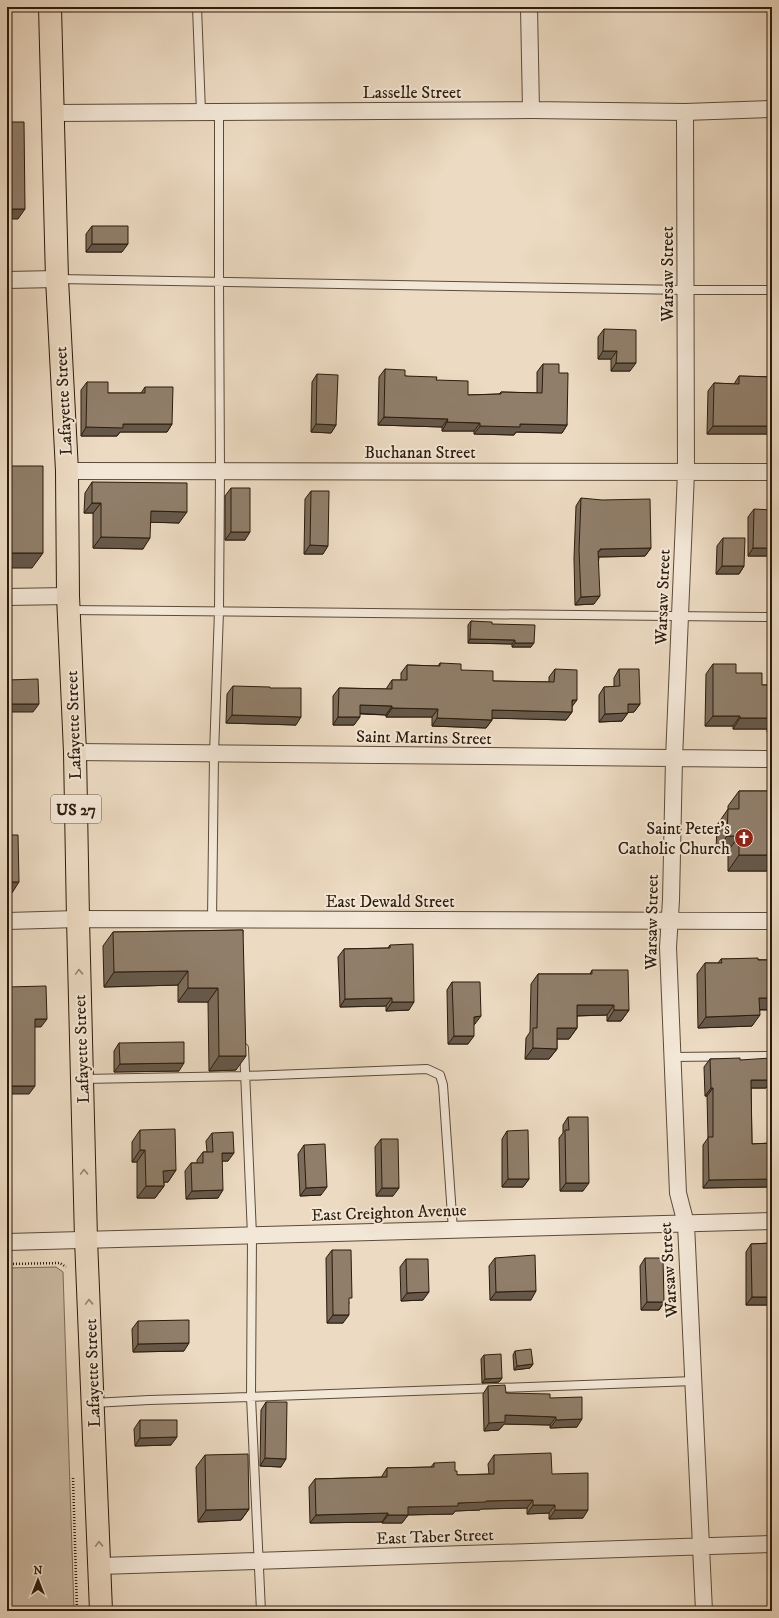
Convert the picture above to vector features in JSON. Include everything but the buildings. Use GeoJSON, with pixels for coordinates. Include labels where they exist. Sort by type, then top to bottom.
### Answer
{"type":"FeatureCollection","features":[{"type":"Feature","properties":{"kind":"highway","name":"Lafayette Street"},"geometry":{"type":"LineString","coordinates":[[50,7],[57,279],[67,471],[68,603],[75,752],[86,1239],[101,1611]]}},
{"type":"Feature","properties":{"kind":"street"},"geometry":{"type":"LineString","coordinates":[[528,7],[531,110]]}},
{"type":"Feature","properties":{"kind":"street","name":"Lasselle Street"},"geometry":{"type":"LineString","coordinates":[[53,113],[531,110],[686,112],[772,109]]}},
{"type":"Feature","properties":{"kind":"street","name":"Warsaw Street"},"geometry":{"type":"LineString","coordinates":[[686,112],[686,472],[674,759],[671,900],[668,947],[678,1192],[686,1224],[704,1611]]}},
{"type":"Feature","properties":{"kind":"street"},"geometry":{"type":"LineString","coordinates":[[7,280],[57,279]]}},
{"type":"Feature","properties":{"kind":"street","name":"Buchanan Street"},"geometry":{"type":"LineString","coordinates":[[67,471],[772,472]]}},
{"type":"Feature","properties":{"kind":"street"},"geometry":{"type":"LineString","coordinates":[[7,597],[68,603]]}},
{"type":"Feature","properties":{"kind":"street","name":"Saint Martins Street"},"geometry":{"type":"LineString","coordinates":[[75,752],[772,759]]}},
{"type":"Feature","properties":{"kind":"street","name":"East Dewald Street"},"geometry":{"type":"LineString","coordinates":[[7,921],[78,919],[212,920],[238,924],[772,921]]}},
{"type":"Feature","properties":{"kind":"street","name":"East Creighton Avenue"},"geometry":{"type":"LineString","coordinates":[[7,1242],[772,1221]]}},
{"type":"Feature","properties":{"kind":"street","name":"East Taber Street"},"geometry":{"type":"LineString","coordinates":[[100,1566],[772,1544]]}},
{"type":"Feature","properties":{"kind":"lane"},"geometry":{"type":"LineString","coordinates":[[197,7],[201,112]]}},
{"type":"Feature","properties":{"kind":"lane"},"geometry":{"type":"LineString","coordinates":[[212,920],[214,754],[219,611],[219,112]]}},
{"type":"Feature","properties":{"kind":"lane"},"geometry":{"type":"LineString","coordinates":[[57,279],[686,290],[772,290]]}},
{"type":"Feature","properties":{"kind":"lane"},"geometry":{"type":"LineString","coordinates":[[68,603],[219,611],[772,618]]}},
{"type":"Feature","properties":{"kind":"lane"},"geometry":{"type":"LineString","coordinates":[[243,1037],[252,1235],[251,1397],[260,1561],[261,1611]]}},
{"type":"Feature","properties":{"kind":"lane"},"geometry":{"type":"LineString","coordinates":[[672,1058],[772,1056]]}},
{"type":"Feature","properties":{"kind":"lane"},"geometry":{"type":"LineString","coordinates":[[82,1079],[245,1076],[427,1069],[440,1075],[442,1085],[453,1230]]}},
{"type":"Feature","properties":{"kind":"lane"},"geometry":{"type":"LineString","coordinates":[[93,1403],[694,1381]]}},
{"type":"Feature","properties":{"kind":"path"},"geometry":{"type":"LineString","coordinates":[[7,1264],[60,1263],[67,1268]]}},
{"type":"Feature","properties":{"kind":"path"},"geometry":{"type":"LineString","coordinates":[[73,1471],[77,1611]]}},
{"type":"Feature","properties":{"kind":"shaded area"},"geometry":{"type":"Polygon","coordinates":[[[56,1267],[63,1272],[74,1611],[7,1611],[7,1268],[56,1267]]]}},
{"type":"Feature","properties":{"kind":"place","name":"Saint Peter's Catholic Church"},"geometry":{"type":"Point","coordinates":[744,838]}}]}
